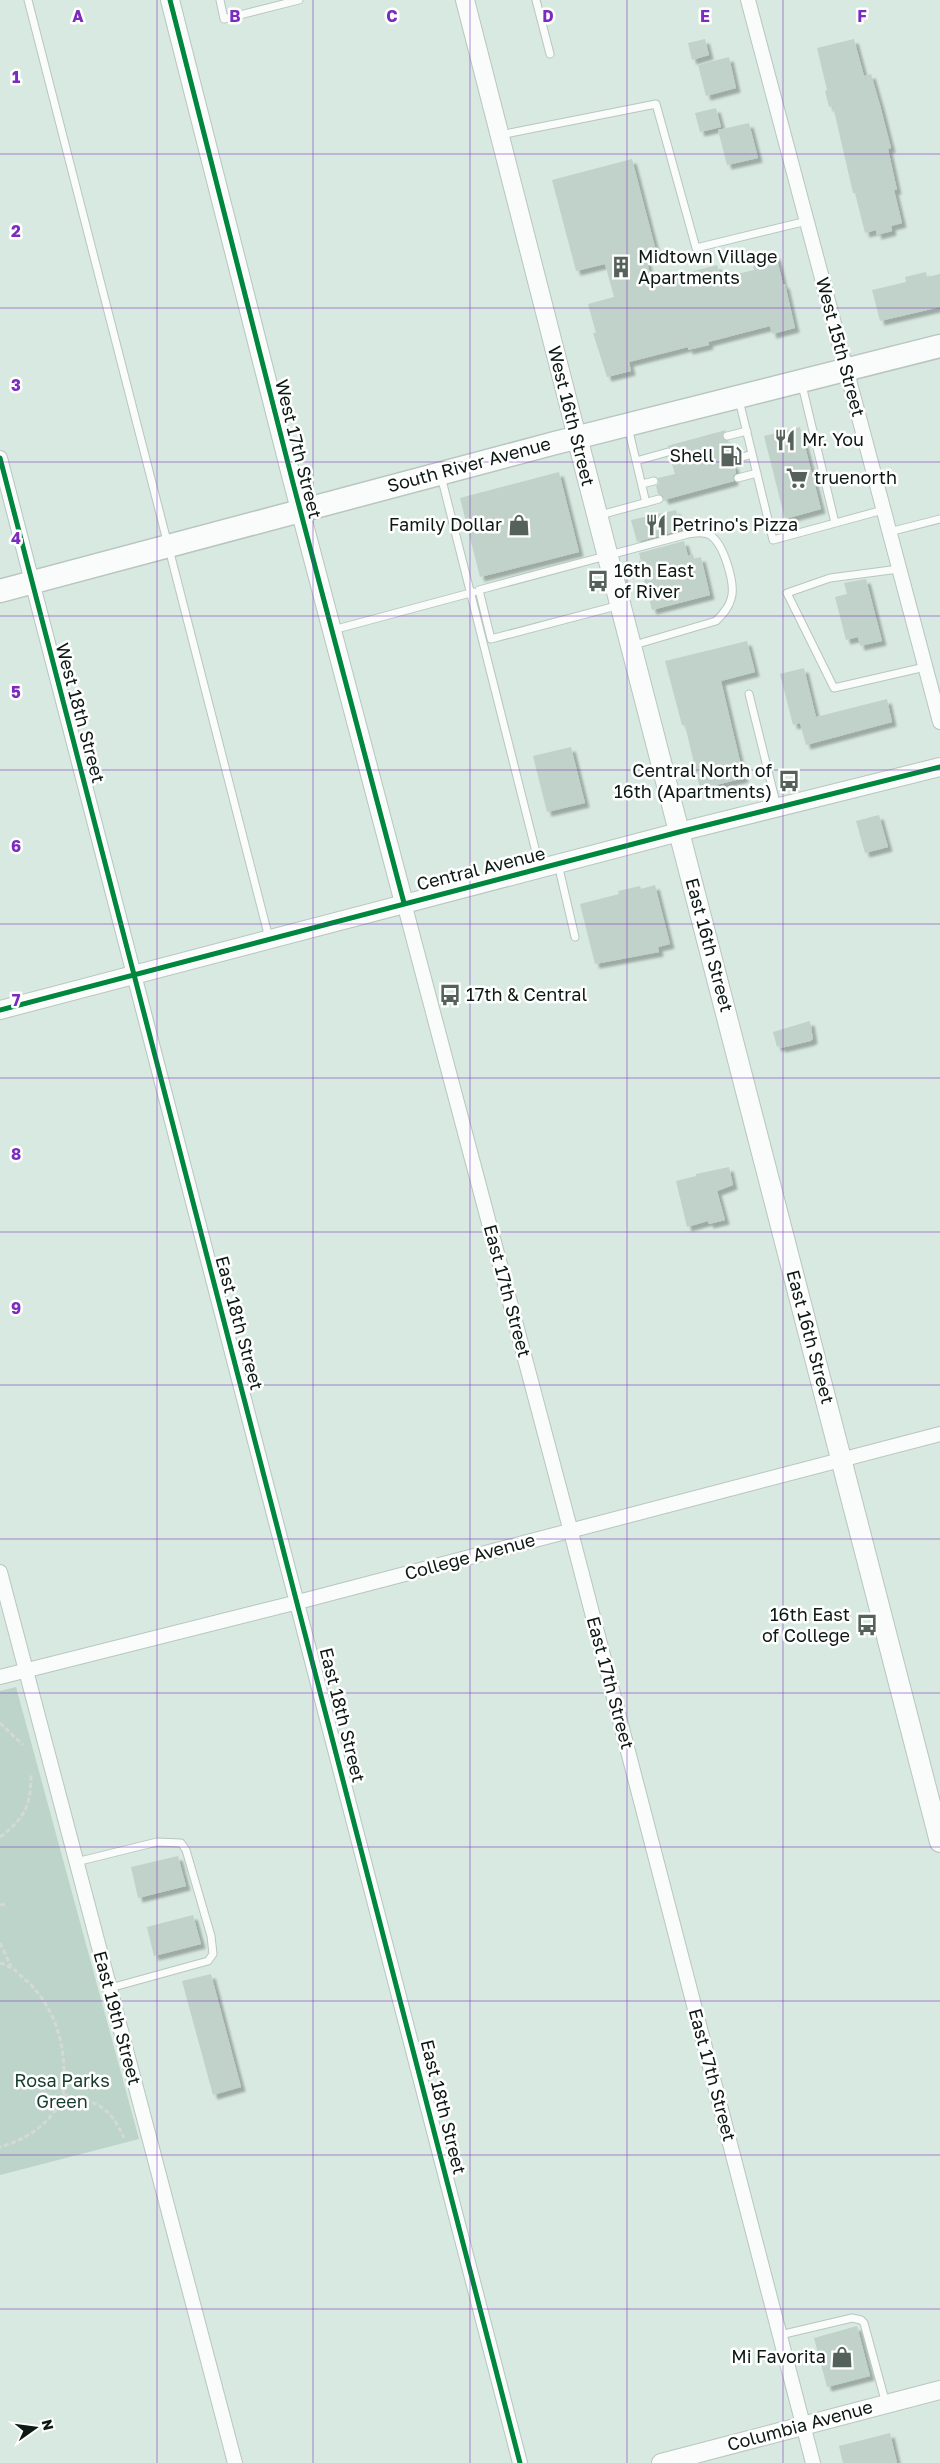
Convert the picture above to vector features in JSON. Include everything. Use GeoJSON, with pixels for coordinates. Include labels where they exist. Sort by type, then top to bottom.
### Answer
{"type":"FeatureCollection","features":[{"type":"Feature","properties":{"kind":"main road","name":"South River Avenue"},"geometry":{"type":"LineString","coordinates":[[0,591],[577,437],[940,346]]}},
{"type":"Feature","properties":{"kind":"main road","name":"West 16th Street"},"geometry":{"type":"LineString","coordinates":[[577,437],[679,832]]}},
{"type":"Feature","properties":{"kind":"main road","name":"East 16th Street"},"geometry":{"type":"LineString","coordinates":[[679,832],[940,1842]]}},
{"type":"Feature","properties":{"kind":"street","name":"West 17th Street"},"geometry":{"type":"LineString","coordinates":[[170,0],[300,510],[404,903]]}},
{"type":"Feature","properties":{"kind":"street","name":"West 16th Street"},"geometry":{"type":"LineString","coordinates":[[464,0],[577,437]]}},
{"type":"Feature","properties":{"kind":"street","name":"West 15th Street"},"geometry":{"type":"LineString","coordinates":[[748,0],[940,722]]}},
{"type":"Feature","properties":{"kind":"street","name":"West 18th Street"},"geometry":{"type":"LineString","coordinates":[[0,458],[134,975]]}},
{"type":"Feature","properties":{"kind":"street","name":"Central Avenue"},"geometry":{"type":"LineString","coordinates":[[0,1008],[134,975],[269,938],[679,832],[940,767]]}},
{"type":"Feature","properties":{"kind":"street","name":"East 17th Street"},"geometry":{"type":"LineString","coordinates":[[404,903],[572,1532],[813,2463]]}},
{"type":"Feature","properties":{"kind":"street","name":"East 18th Street"},"geometry":{"type":"LineString","coordinates":[[134,975],[520,2463]]}},
{"type":"Feature","properties":{"kind":"street","name":"College Avenue"},"geometry":{"type":"LineString","coordinates":[[0,1677],[572,1532],[940,1434]]}},
{"type":"Feature","properties":{"kind":"street","name":"East 19th Street"},"geometry":{"type":"LineString","coordinates":[[0,1572],[235,2463]]}},
{"type":"Feature","properties":{"kind":"street","name":"Columbia Avenue"},"geometry":{"type":"LineString","coordinates":[[661,2463],[940,2390]]}},
{"type":"Feature","properties":{"kind":"lane"},"geometry":{"type":"LineString","coordinates":[[28,0],[269,938]]}},
{"type":"Feature","properties":{"kind":"lane"},"geometry":{"type":"LineString","coordinates":[[220,0],[224,19],[299,0]]}},
{"type":"Feature","properties":{"kind":"lane"},"geometry":{"type":"LineString","coordinates":[[536,0],[550,54]]}},
{"type":"Feature","properties":{"kind":"lane"},"geometry":{"type":"LineString","coordinates":[[499,136],[656,104],[696,248],[807,221]]}},
{"type":"Feature","properties":{"kind":"lane"},"geometry":{"type":"LineString","coordinates":[[801,382],[835,523]]}},
{"type":"Feature","properties":{"kind":"lane"},"geometry":{"type":"LineString","coordinates":[[738,397],[773,540],[883,510]]}},
{"type":"Feature","properties":{"kind":"lane"},"geometry":{"type":"LineString","coordinates":[[628,424],[646,503]]}},
{"type":"Feature","properties":{"kind":"lane"},"geometry":{"type":"LineString","coordinates":[[727,436],[747,431]]}},
{"type":"Feature","properties":{"kind":"lane"},"geometry":{"type":"LineString","coordinates":[[636,460],[668,452]]}},
{"type":"Feature","properties":{"kind":"lane"},"geometry":{"type":"LineString","coordinates":[[733,460],[752,454]]}},
{"type":"Feature","properties":{"kind":"lane"},"geometry":{"type":"LineString","coordinates":[[441,473],[470,593],[549,866],[575,936]]}},
{"type":"Feature","properties":{"kind":"lane"},"geometry":{"type":"LineString","coordinates":[[738,478],[757,473]]}},
{"type":"Feature","properties":{"kind":"lane"},"geometry":{"type":"LineString","coordinates":[[642,484],[654,481]]}},
{"type":"Feature","properties":{"kind":"lane"},"geometry":{"type":"LineString","coordinates":[[597,516],[659,499]]}},
{"type":"Feature","properties":{"kind":"lane"},"geometry":{"type":"LineString","coordinates":[[889,532],[940,519]]}},
{"type":"Feature","properties":{"kind":"lane"},"geometry":{"type":"LineString","coordinates":[[332,631],[701,532],[711,536],[720,547],[728,566],[732,599],[726,611],[716,621],[630,646]]}},
{"type":"Feature","properties":{"kind":"lane"},"geometry":{"type":"LineString","coordinates":[[899,569],[830,578],[787,593],[834,688],[925,667]]}},
{"type":"Feature","properties":{"kind":"lane"},"geometry":{"type":"LineString","coordinates":[[480,590],[491,639],[620,605]]}},
{"type":"Feature","properties":{"kind":"lane"},"geometry":{"type":"LineString","coordinates":[[749,694],[777,808]]}},
{"type":"Feature","properties":{"kind":"lane"},"geometry":{"type":"LineString","coordinates":[[76,1862],[157,1842],[181,1843],[186,1850],[211,1936],[213,1954],[208,1960],[110,1988]]}},
{"type":"Feature","properties":{"kind":"lane"},"geometry":{"type":"LineString","coordinates":[[780,2335],[852,2318],[861,2320],[864,2323],[886,2404]]}},
{"type":"Feature","properties":{"kind":"path"},"geometry":{"type":"LineString","coordinates":[[0,1723],[23,1745]]}},
{"type":"Feature","properties":{"kind":"path"},"geometry":{"type":"LineString","coordinates":[[0,1837],[25,1812],[31,1797],[31,1774]]}},
{"type":"Feature","properties":{"kind":"path"},"geometry":{"type":"LineString","coordinates":[[0,1906],[8,1904]]}},
{"type":"Feature","properties":{"kind":"path"},"geometry":{"type":"LineString","coordinates":[[0,1943],[11,1966],[42,1996],[56,2021],[65,2058],[63,2095],[50,2116],[33,2133],[0,2147]]}},
{"type":"Feature","properties":{"kind":"path"},"geometry":{"type":"LineString","coordinates":[[0,1963],[11,1966]]}},
{"type":"Feature","properties":{"kind":"path"},"geometry":{"type":"LineString","coordinates":[[63,2095],[90,2101],[110,2112],[124,2138]]}},
{"type":"Feature","properties":{"kind":"green space","name":"Rosa Parks Green"},"geometry":{"type":"Polygon","coordinates":[[[16,1687],[139,2139],[0,2175],[0,1691],[16,1687]]]}},
{"type":"Feature","properties":{"kind":"building"},"geometry":{"type":"Polygon","coordinates":[[[705,39],[709,55],[692,60],[688,43],[705,39]]]}},
{"type":"Feature","properties":{"kind":"building"},"geometry":{"type":"Polygon","coordinates":[[[854,39],[864,76],[871,74],[880,105],[891,148],[888,149],[897,190],[894,190],[902,223],[891,226],[892,231],[877,235],[876,230],[865,233],[855,193],[853,193],[833,106],[829,107],[817,48],[854,39]]]}},
{"type":"Feature","properties":{"kind":"building"},"geometry":{"type":"Polygon","coordinates":[[[729,57],[736,88],[706,96],[698,65],[729,57]]]}},
{"type":"Feature","properties":{"kind":"building"},"geometry":{"type":"Polygon","coordinates":[[[716,108],[721,127],[700,132],[695,113],[716,108]]]}},
{"type":"Feature","properties":{"kind":"building"},"geometry":{"type":"Polygon","coordinates":[[[749,123],[758,158],[727,165],[718,130],[749,123]]]}},
{"type":"Feature","properties":{"kind":"building","name":"Midtown Village Apartments"},"geometry":{"type":"Polygon","coordinates":[[[632,159],[656,251],[645,254],[652,282],[717,265],[721,278],[754,270],[752,261],[776,255],[795,328],[772,334],[770,326],[708,342],[709,345],[688,350],[688,347],[629,362],[631,371],[607,377],[593,333],[596,333],[588,304],[614,297],[605,264],[576,271],[552,180],[632,159]]]}},
{"type":"Feature","properties":{"kind":"building"},"geometry":{"type":"Polygon","coordinates":[[[926,272],[927,277],[940,274],[940,307],[880,321],[872,290],[906,282],[905,277],[926,272]]]}},
{"type":"Feature","properties":{"kind":"building"},"geometry":{"type":"Polygon","coordinates":[[[800,427],[821,509],[785,519],[764,436],[800,427]]]}},
{"type":"Feature","properties":{"kind":"building"},"geometry":{"type":"Polygon","coordinates":[[[726,430],[722,437],[728,441],[732,455],[728,461],[734,465],[736,473],[733,476],[734,481],[664,500],[663,496],[658,494],[656,486],[659,483],[658,478],[675,474],[670,457],[673,450],[667,446],[726,430]]]}},
{"type":"Feature","properties":{"kind":"building","name":"Family Dollar"},"geometry":{"type":"Polygon","coordinates":[[[559,472],[579,552],[480,577],[460,498],[559,472]]]}},
{"type":"Feature","properties":{"kind":"building","name":"Petrino's Pizza"},"geometry":{"type":"Polygon","coordinates":[[[676,510],[681,530],[637,542],[631,520],[676,510]]]}},
{"type":"Feature","properties":{"kind":"building"},"geometry":{"type":"Polygon","coordinates":[[[684,541],[688,556],[693,554],[694,559],[701,557],[710,595],[652,610],[639,561],[641,561],[639,553],[684,541]]]}},
{"type":"Feature","properties":{"kind":"building"},"geometry":{"type":"Polygon","coordinates":[[[866,579],[882,641],[860,646],[858,637],[846,640],[835,597],[847,594],[844,583],[866,579]]]}},
{"type":"Feature","properties":{"kind":"building"},"geometry":{"type":"Polygon","coordinates":[[[747,641],[755,672],[721,681],[744,778],[700,789],[685,725],[682,725],[665,661],[747,641]]]}},
{"type":"Feature","properties":{"kind":"building"},"geometry":{"type":"Polygon","coordinates":[[[804,668],[816,717],[887,699],[892,722],[806,745],[800,723],[793,725],[780,674],[804,668]]]}},
{"type":"Feature","properties":{"kind":"building"},"geometry":{"type":"Polygon","coordinates":[[[571,747],[585,803],[547,812],[533,756],[571,747]]]}},
{"type":"Feature","properties":{"kind":"building"},"geometry":{"type":"Polygon","coordinates":[[[879,815],[888,847],[865,853],[856,821],[879,815]]]}},
{"type":"Feature","properties":{"kind":"building"},"geometry":{"type":"Polygon","coordinates":[[[655,885],[670,944],[658,947],[659,952],[595,964],[580,904],[619,894],[618,891],[640,886],[641,889],[655,885]]]}},
{"type":"Feature","properties":{"kind":"building"},"geometry":{"type":"Polygon","coordinates":[[[810,1021],[813,1039],[781,1048],[780,1046],[777,1047],[773,1032],[810,1021]]]}},
{"type":"Feature","properties":{"kind":"building"},"geometry":{"type":"Polygon","coordinates":[[[729,1167],[733,1185],[717,1191],[725,1220],[709,1224],[708,1221],[687,1227],[676,1181],[696,1176],[696,1174],[729,1167]]]}},
{"type":"Feature","properties":{"kind":"building"},"geometry":{"type":"Polygon","coordinates":[[[178,1856],[186,1886],[138,1898],[131,1867],[178,1856]]]}},
{"type":"Feature","properties":{"kind":"building"},"geometry":{"type":"Polygon","coordinates":[[[193,1915],[201,1944],[154,1956],[147,1927],[193,1915]]]}},
{"type":"Feature","properties":{"kind":"building"},"geometry":{"type":"Polygon","coordinates":[[[211,1974],[241,2087],[213,2095],[182,1981],[211,1974]]]}},
{"type":"Feature","properties":{"kind":"building","name":"Mi Favorita"},"geometry":{"type":"Polygon","coordinates":[[[857,2326],[870,2376],[827,2387],[814,2338],[857,2326]]]}},
{"type":"Feature","properties":{"kind":"building"},"geometry":{"type":"Polygon","coordinates":[[[890,2433],[897,2463],[843,2463],[839,2446],[890,2433]]]}},
{"type":"Feature","properties":{"kind":"cycle path"},"geometry":{"type":"LineString","coordinates":[[170,0],[293,483],[404,903]]}},
{"type":"Feature","properties":{"kind":"cycle path"},"geometry":{"type":"LineString","coordinates":[[0,458],[520,2463]]}},
{"type":"Feature","properties":{"kind":"cycle path"},"geometry":{"type":"LineString","coordinates":[[0,1010],[679,832],[940,767]]}},
{"type":"Feature","properties":{"kind":"place","name":"Midtown Village Apartments"},"geometry":{"type":"Point","coordinates":[621,267]}},
{"type":"Feature","properties":{"kind":"place","name":"Mr. You"},"geometry":{"type":"Point","coordinates":[785,440]}},
{"type":"Feature","properties":{"kind":"place","name":"Shell"},"geometry":{"type":"Point","coordinates":[731,456]}},
{"type":"Feature","properties":{"kind":"place","name":"truenorth"},"geometry":{"type":"Point","coordinates":[797,478]}},
{"type":"Feature","properties":{"kind":"place","name":"Family Dollar"},"geometry":{"type":"Point","coordinates":[519,525]}},
{"type":"Feature","properties":{"kind":"place","name":"Petrino's Pizza"},"geometry":{"type":"Point","coordinates":[656,525]}},
{"type":"Feature","properties":{"kind":"place","name":"16th East of River"},"geometry":{"type":"Point","coordinates":[598,581]}},
{"type":"Feature","properties":{"kind":"place","name":"Central North of 16th (Apartments)"},"geometry":{"type":"Point","coordinates":[789,781]}},
{"type":"Feature","properties":{"kind":"place","name":"17th & Central"},"geometry":{"type":"Point","coordinates":[450,995]}},
{"type":"Feature","properties":{"kind":"place","name":"16th East of College"},"geometry":{"type":"Point","coordinates":[867,1625]}},
{"type":"Feature","properties":{"kind":"place","name":"Mi Favorita"},"geometry":{"type":"Point","coordinates":[842,2357]}}]}
